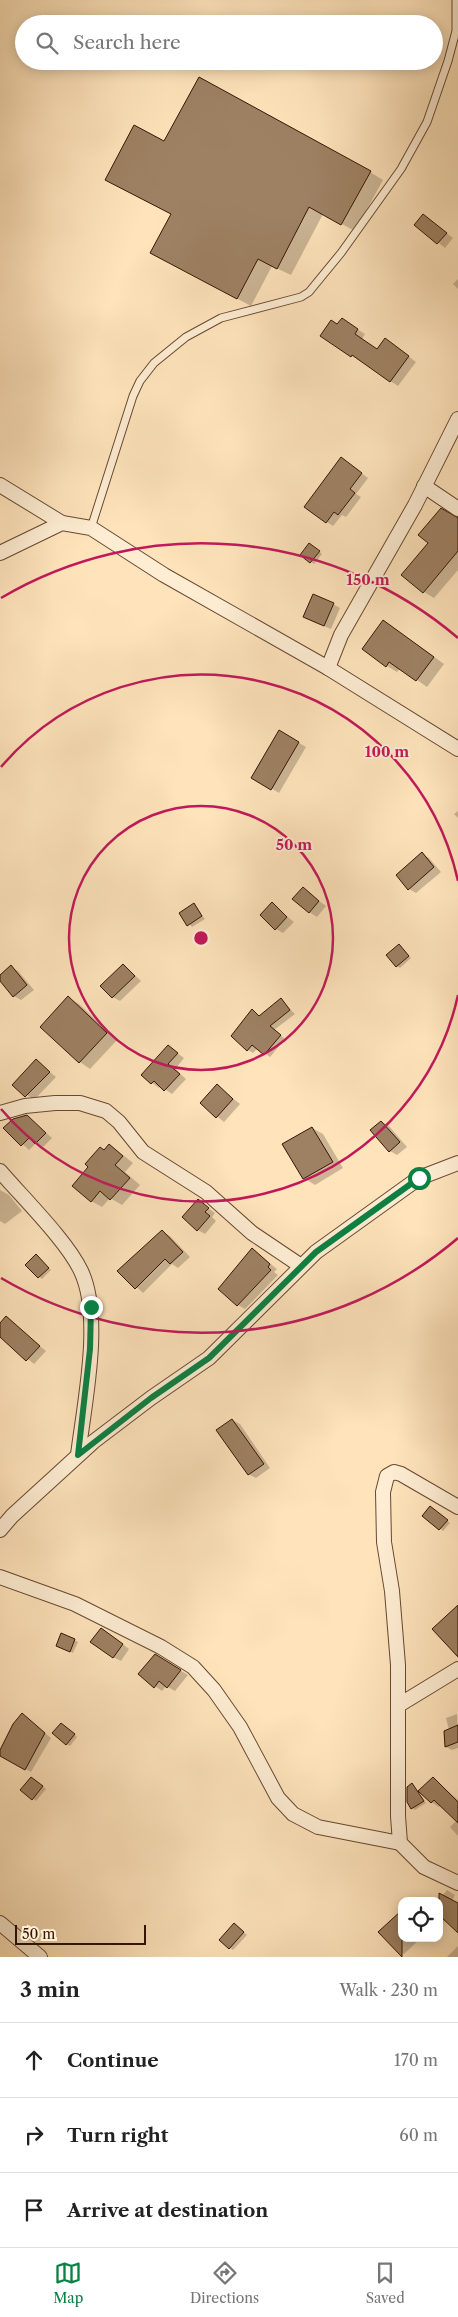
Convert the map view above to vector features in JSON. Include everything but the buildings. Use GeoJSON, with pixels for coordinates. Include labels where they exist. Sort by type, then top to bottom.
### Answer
{"type":"FeatureCollection","features":[{"type":"Feature","properties":{"kind":"street"},"geometry":{"type":"LineString","coordinates":[[328,668],[341,635],[378,573],[458,419]]}},
{"type":"Feature","properties":{"kind":"street"},"geometry":{"type":"LineString","coordinates":[[0,484],[62,523],[91,528],[164,575],[328,668],[458,748]]}},
{"type":"Feature","properties":{"kind":"street"},"geometry":{"type":"LineString","coordinates":[[424,486],[458,509]]}},
{"type":"Feature","properties":{"kind":"street"},"geometry":{"type":"LineString","coordinates":[[0,553],[62,523]]}},
{"type":"Feature","properties":{"kind":"street"},"geometry":{"type":"LineString","coordinates":[[0,1113],[25,1106],[55,1103],[80,1103],[106,1111],[119,1122],[143,1152],[206,1192],[252,1233],[301,1266]]}},
{"type":"Feature","properties":{"kind":"street"},"geometry":{"type":"LineString","coordinates":[[0,1530],[12,1516],[78,1455],[151,1398],[209,1358],[316,1252],[419,1178],[458,1163]]}},
{"type":"Feature","properties":{"kind":"street"},"geometry":{"type":"LineString","coordinates":[[0,1170],[61,1243],[81,1271],[91,1307],[91,1332],[78,1455]]}},
{"type":"Feature","properties":{"kind":"street"},"geometry":{"type":"LineString","coordinates":[[400,1843],[398,1816],[399,1705],[392,1591],[384,1542],[382,1492],[387,1476],[394,1472],[401,1474],[458,1507]]}},
{"type":"Feature","properties":{"kind":"street"},"geometry":{"type":"LineString","coordinates":[[0,1577],[75,1604],[161,1646],[192,1667],[214,1690],[240,1727],[278,1798],[293,1814],[318,1827],[400,1843],[424,1867],[458,1883]]}},
{"type":"Feature","properties":{"kind":"street"},"geometry":{"type":"LineString","coordinates":[[399,1705],[458,1669]]}},
{"type":"Feature","properties":{"kind":"street"},"geometry":{"type":"LineString","coordinates":[[0,1923],[40,1957]]}},
{"type":"Feature","properties":{"kind":"lane"},"geometry":{"type":"LineString","coordinates":[[91,528],[133,396],[140,381],[154,364],[186,337],[221,318],[286,302],[309,292],[341,253],[401,169],[426,122],[448,61],[456,31],[456,0]]}},
{"type":"Feature","properties":{"kind":"route"},"geometry":{"type":"LineString","coordinates":[[91,1307],[90,1349],[78,1455],[151,1398],[209,1358],[316,1252],[419,1178]]}}]}
